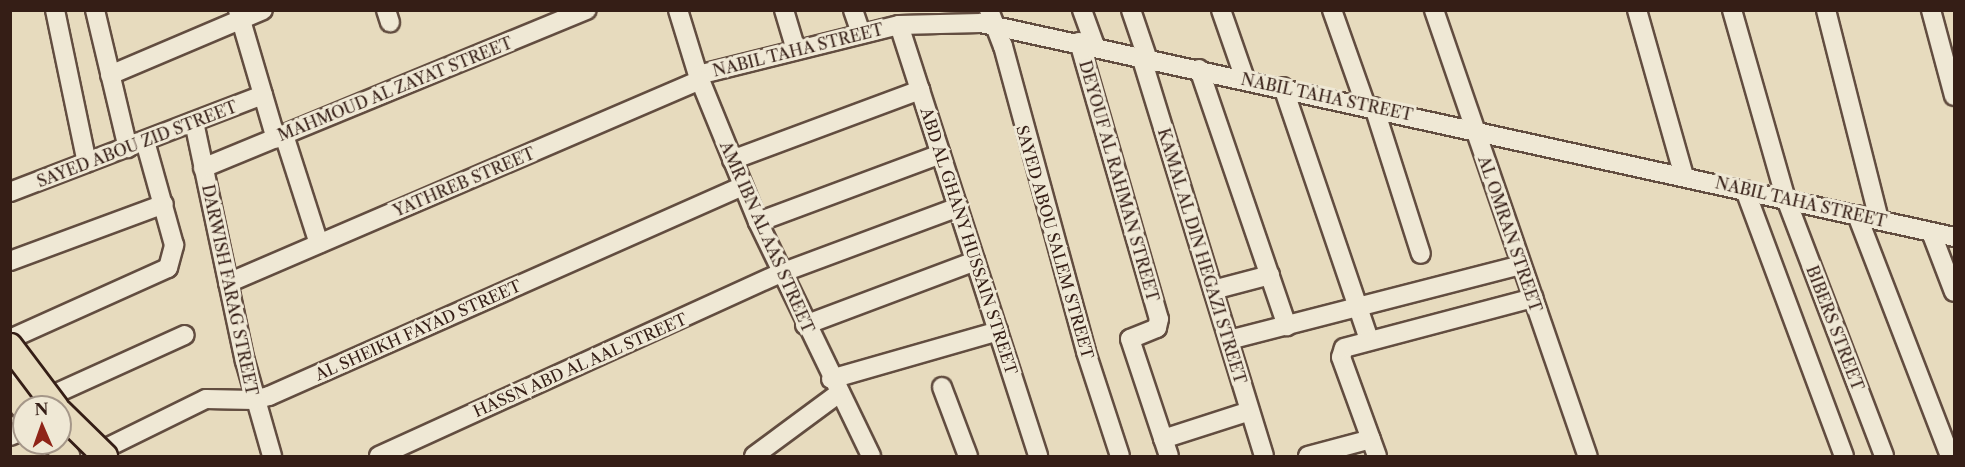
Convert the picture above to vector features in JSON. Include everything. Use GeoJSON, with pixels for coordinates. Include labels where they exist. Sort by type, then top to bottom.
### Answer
{"type":"FeatureCollection","features":[{"type":"Feature","properties":{"kind":"main road"},"geometry":{"type":"LineString","coordinates":[[10,346],[28,395]]}},
{"type":"Feature","properties":{"kind":"main road"},"geometry":{"type":"LineString","coordinates":[[72,426],[95,456]]}},
{"type":"Feature","properties":{"kind":"street"},"geometry":{"type":"LineString","coordinates":[[55,10],[87,163]]}},
{"type":"Feature","properties":{"kind":"street"},"geometry":{"type":"LineString","coordinates":[[94,10],[128,148]]}},
{"type":"Feature","properties":{"kind":"street"},"geometry":{"type":"LineString","coordinates":[[110,75],[240,15],[263,10]]}},
{"type":"Feature","properties":{"kind":"street","name":"MAHMOUD AL ZAYAT STREET"},"geometry":{"type":"LineString","coordinates":[[203,168],[587,10]]}},
{"type":"Feature","properties":{"kind":"street","name":"AMR IBN AL AAS STREET"},"geometry":{"type":"LineString","coordinates":[[678,10],[699,78],[758,222],[805,326],[871,456]]}},
{"type":"Feature","properties":{"kind":"street"},"geometry":{"type":"LineString","coordinates":[[784,10],[796,50]]}},
{"type":"Feature","properties":{"kind":"street"},"geometry":{"type":"LineString","coordinates":[[853,10],[861,33]]}},
{"type":"Feature","properties":{"kind":"street"},"geometry":{"type":"LineString","coordinates":[[1082,10],[1087,44]]}},
{"type":"Feature","properties":{"kind":"street","name":"KAMAL AL DIN HEGAZI STREET"},"geometry":{"type":"LineString","coordinates":[[1131,10],[1264,456]]}},
{"type":"Feature","properties":{"kind":"street"},"geometry":{"type":"LineString","coordinates":[[1221,10],[1245,79]]}},
{"type":"Feature","properties":{"kind":"street"},"geometry":{"type":"LineString","coordinates":[[1332,10],[1370,106],[1421,254]]}},
{"type":"Feature","properties":{"kind":"street","name":"AL OMRAN STREET"},"geometry":{"type":"LineString","coordinates":[[1434,10],[1588,456]]}},
{"type":"Feature","properties":{"kind":"street"},"geometry":{"type":"LineString","coordinates":[[1637,10],[1684,176]]}},
{"type":"Feature","properties":{"kind":"street","name":"BIBERS STREET"},"geometry":{"type":"LineString","coordinates":[[1732,10],[1786,199],[1884,456]]}},
{"type":"Feature","properties":{"kind":"street"},"geometry":{"type":"LineString","coordinates":[[1826,10],[1880,220]]}},
{"type":"Feature","properties":{"kind":"street"},"geometry":{"type":"LineString","coordinates":[[1931,10],[1954,96]]}},
{"type":"Feature","properties":{"kind":"street"},"geometry":{"type":"LineString","coordinates":[[240,15],[263,96],[319,244]]}},
{"type":"Feature","properties":{"kind":"street","name":"NABIL TAHA STREET"},"geometry":{"type":"LineString","coordinates":[[699,78],[927,16],[992,18],[1144,57],[1473,128],[1954,237]]}},
{"type":"Feature","properties":{"kind":"street","name":"SAYED ABOU SALEM STREET"},"geometry":{"type":"LineString","coordinates":[[992,18],[1086,352],[1120,456]]}},
{"type":"Feature","properties":{"kind":"street","name":"ABD AL GHANY HUSSAIN STREET"},"geometry":{"type":"LineString","coordinates":[[899,25],[1038,456]]}},
{"type":"Feature","properties":{"kind":"street","name":"DEYOUF AL RAHMAN STREET"},"geometry":{"type":"LineString","coordinates":[[1087,44],[1159,319],[1157,328],[1131,337],[1163,439]]}},
{"type":"Feature","properties":{"kind":"street"},"geometry":{"type":"LineString","coordinates":[[1199,69],[1287,326]]}},
{"type":"Feature","properties":{"kind":"street","name":"YATHREB STREET"},"geometry":{"type":"LineString","coordinates":[[228,283],[699,78]]}},
{"type":"Feature","properties":{"kind":"street"},"geometry":{"type":"LineString","coordinates":[[1283,87],[1369,340]]}},
{"type":"Feature","properties":{"kind":"street"},"geometry":{"type":"LineString","coordinates":[[732,160],[920,90]]}},
{"type":"Feature","properties":{"kind":"street","name":"SAYED ABOU ZID STREET"},"geometry":{"type":"LineString","coordinates":[[10,192],[263,96]]}},
{"type":"Feature","properties":{"kind":"street","name":"DARWISH FARAG STREET"},"geometry":{"type":"LineString","coordinates":[[194,122],[254,400],[272,456]]}},
{"type":"Feature","properties":{"kind":"street"},"geometry":{"type":"LineString","coordinates":[[10,339],[168,268],[173,259],[174,245],[145,141]]}},
{"type":"Feature","properties":{"kind":"street"},"geometry":{"type":"LineString","coordinates":[[758,222],[941,154]]}},
{"type":"Feature","properties":{"kind":"street","name":"AL SHEIKH FAYAD STREET"},"geometry":{"type":"LineString","coordinates":[[95,456],[206,399],[254,400],[743,186]]}},
{"type":"Feature","properties":{"kind":"street"},"geometry":{"type":"LineString","coordinates":[[1745,190],[1844,456]]}},
{"type":"Feature","properties":{"kind":"street"},"geometry":{"type":"LineString","coordinates":[[10,261],[164,204]]}},
{"type":"Feature","properties":{"kind":"street","name":"HASSN ABD AL AAL STREET"},"geometry":{"type":"LineString","coordinates":[[380,456],[781,273],[958,207]]}},
{"type":"Feature","properties":{"kind":"street"},"geometry":{"type":"LineString","coordinates":[[1857,215],[1950,456]]}},
{"type":"Feature","properties":{"kind":"street"},"geometry":{"type":"LineString","coordinates":[[1931,232],[1954,292]]}},
{"type":"Feature","properties":{"kind":"street"},"geometry":{"type":"LineString","coordinates":[[805,326],[975,261]]}},
{"type":"Feature","properties":{"kind":"street"},"geometry":{"type":"LineString","coordinates":[[1229,340],[1521,265]]}},
{"type":"Feature","properties":{"kind":"street"},"geometry":{"type":"LineString","coordinates":[[1213,290],[1270,275]]}},
{"type":"Feature","properties":{"kind":"street"},"geometry":{"type":"LineString","coordinates":[[1377,456],[1341,357],[1344,348],[1533,298]]}},
{"type":"Feature","properties":{"kind":"street"},"geometry":{"type":"LineString","coordinates":[[754,456],[835,386],[998,331]]}},
{"type":"Feature","properties":{"kind":"street"},"geometry":{"type":"LineString","coordinates":[[34,395],[185,334]]}},
{"type":"Feature","properties":{"kind":"street"},"geometry":{"type":"LineString","coordinates":[[10,367],[28,395]]}},
{"type":"Feature","properties":{"kind":"street"},"geometry":{"type":"LineString","coordinates":[[942,387],[968,456]]}},
{"type":"Feature","properties":{"kind":"street"},"geometry":{"type":"LineString","coordinates":[[1169,456],[1163,439],[1250,411]]}},
{"type":"Feature","properties":{"kind":"street"},"geometry":{"type":"LineString","coordinates":[[72,434],[95,456]]}},
{"type":"Feature","properties":{"kind":"street"},"geometry":{"type":"LineString","coordinates":[[1308,456],[1371,439]]}}]}
